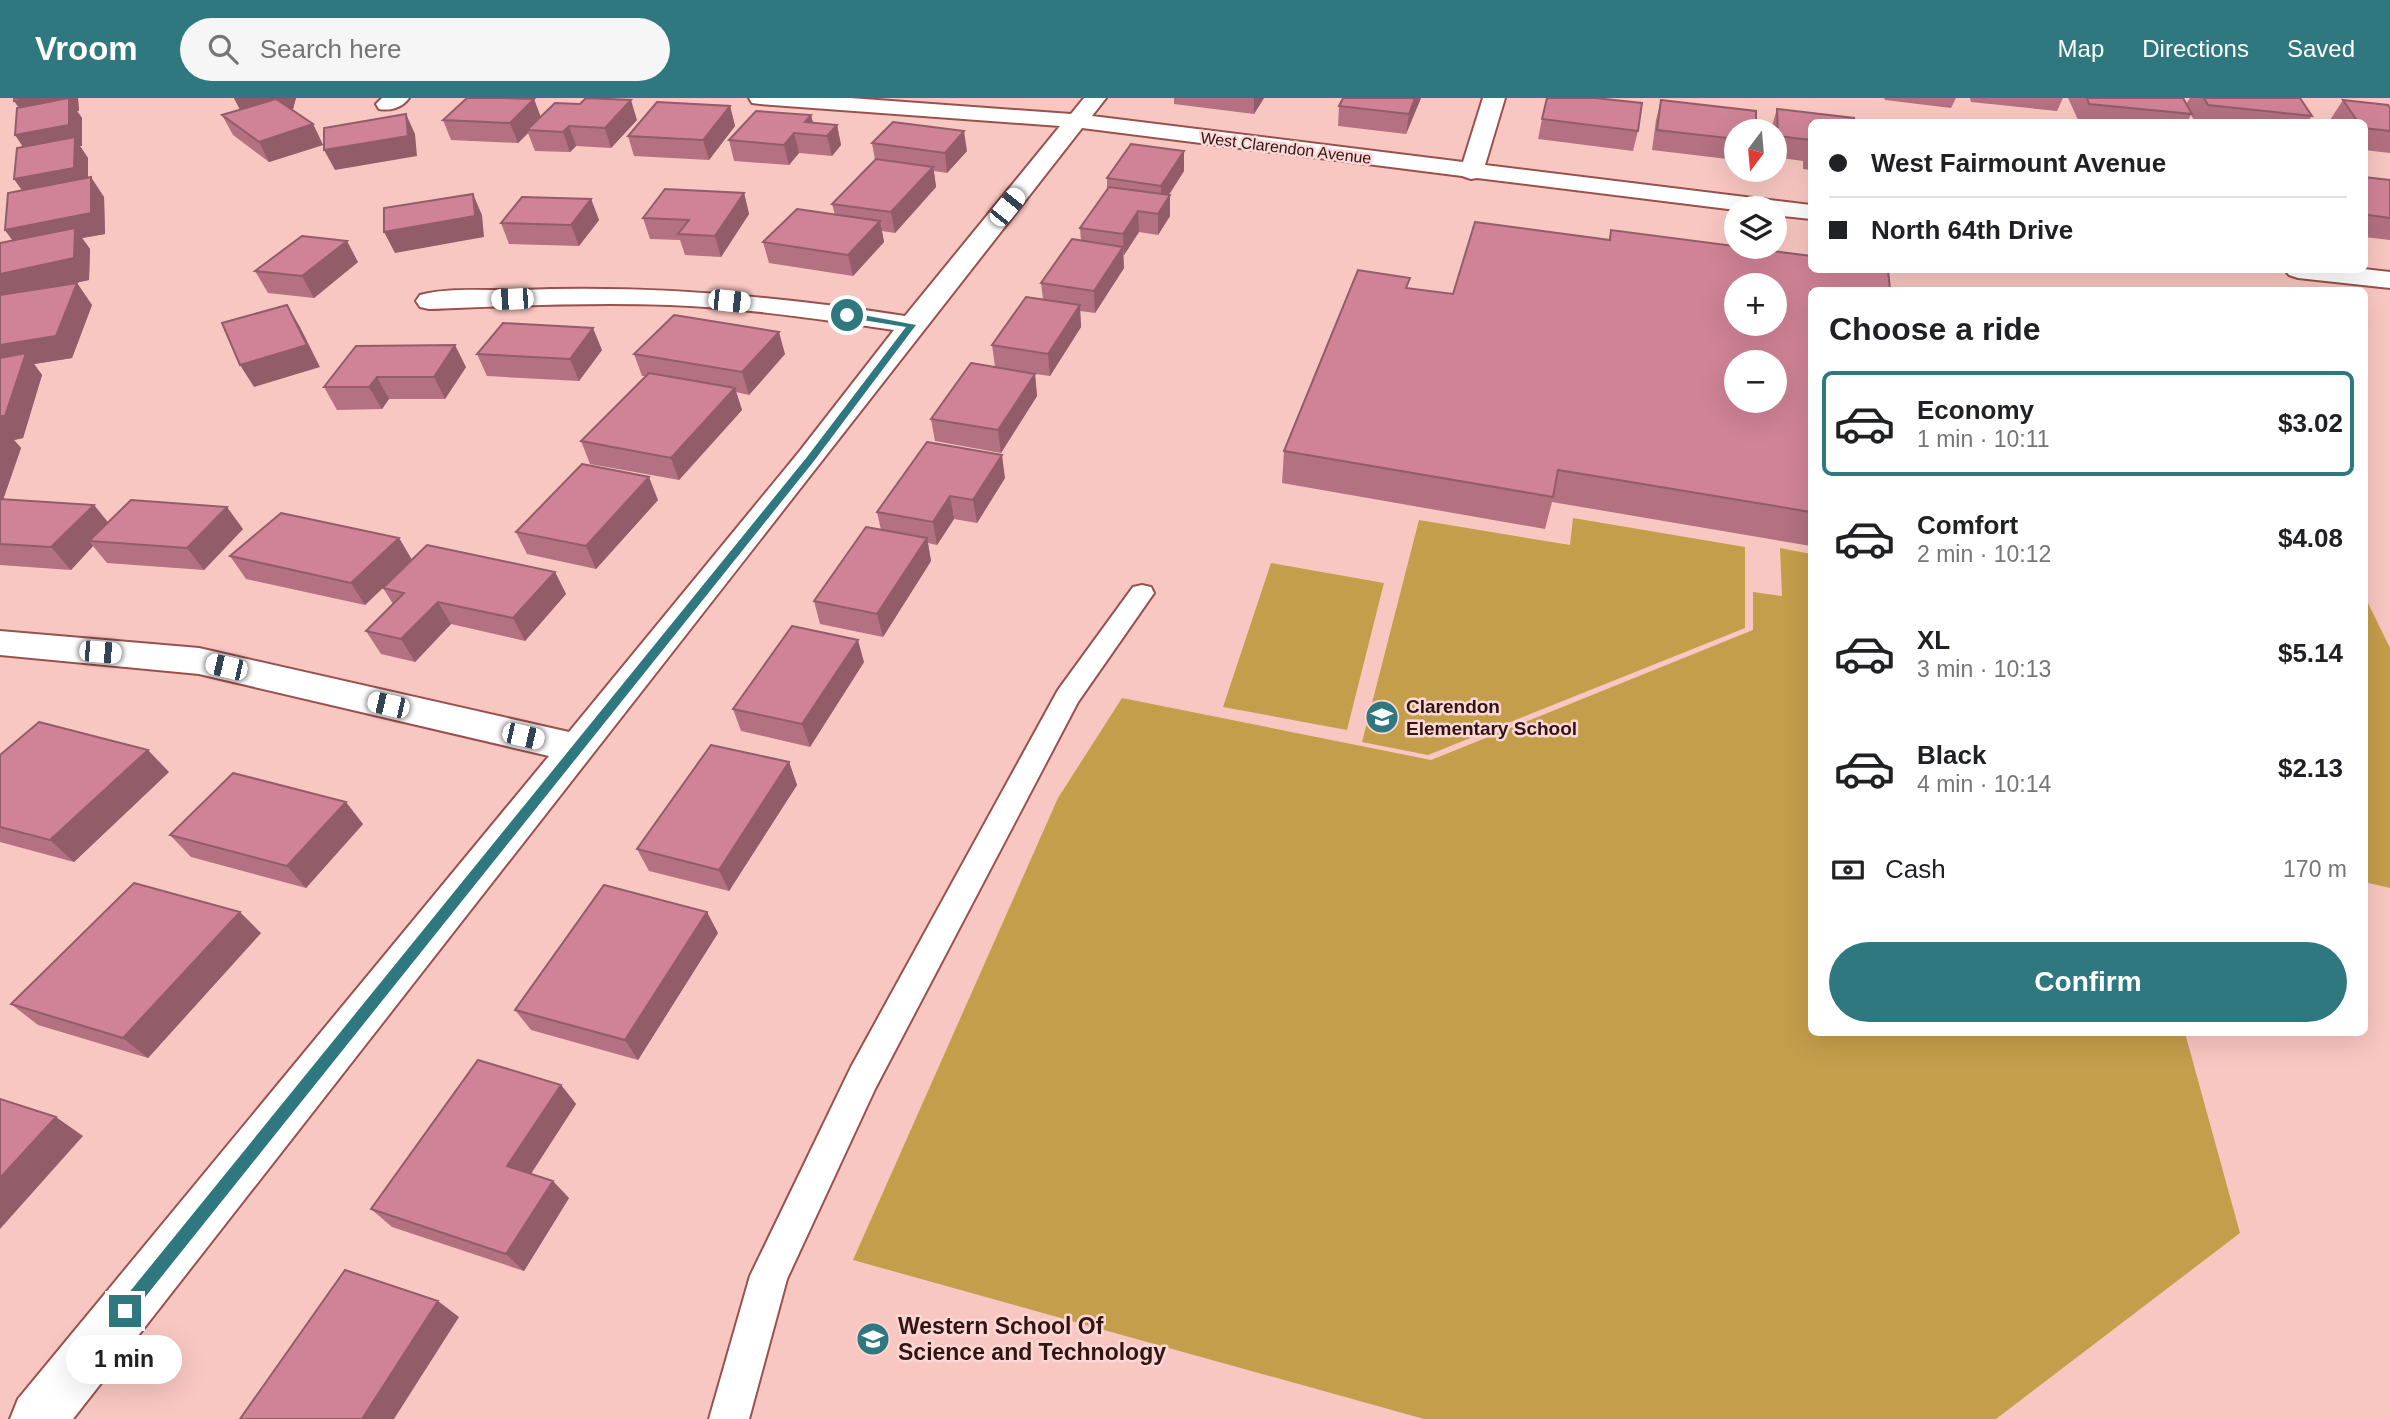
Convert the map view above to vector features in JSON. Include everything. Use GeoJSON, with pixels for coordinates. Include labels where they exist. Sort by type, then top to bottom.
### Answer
{"type":"FeatureCollection","features":[{"type":"Feature","properties":{"kind":"street","name":"West Clarendon Avenue"},"geometry":{"type":"LineString","coordinates":[[760,98],[1086,109],[1471,172],[1808,212]]}},
{"type":"Feature","properties":{"kind":"street"},"geometry":{"type":"LineString","coordinates":[[1471,172],[1494,98]]}},
{"type":"Feature","properties":{"kind":"street"},"geometry":{"type":"LineString","coordinates":[[38,1419],[810,459],[912,325],[1086,109]]}},
{"type":"Feature","properties":{"kind":"street"},"geometry":{"type":"LineString","coordinates":[[2326,273],[2390,280]]}},
{"type":"Feature","properties":{"kind":"street"},"geometry":{"type":"LineString","coordinates":[[429,301],[595,296],[704,299],[825,311],[912,325]]}},
{"type":"Feature","properties":{"kind":"street"},"geometry":{"type":"LineString","coordinates":[[0,643],[199,661],[577,748]]}},
{"type":"Feature","properties":{"kind":"lane"},"geometry":{"type":"LineString","coordinates":[[729,1419],[769,1276],[863,1078],[1067,697],[1142,593]]}},
{"type":"Feature","properties":{"kind":"shaded area"},"geometry":{"type":"Polygon","coordinates":[[[1573,518],[1745,547],[1745,628],[1428,755],[1362,742],[1419,520],[1570,545],[1573,518]]]}},
{"type":"Feature","properties":{"kind":"shaded area","name":"Clarendon Elementary School"},"geometry":{"type":"Polygon","coordinates":[[[1780,548],[1808,553],[1808,1036],[2186,1036],[2240,1233],[1996,1419],[1424,1419],[853,1260],[1058,798],[1122,698],[1431,760],[1753,630],[1753,592],[1782,596],[1780,548]]]}},
{"type":"Feature","properties":{"kind":"shaded area"},"geometry":{"type":"Polygon","coordinates":[[[1271,563],[1384,583],[1347,730],[1223,707],[1271,563]]]}},
{"type":"Feature","properties":{"kind":"shaded area"},"geometry":{"type":"Polygon","coordinates":[[[2368,603],[2390,648],[2390,888],[2368,883],[2368,603]]]}},
{"type":"Feature","properties":{"kind":"building"},"geometry":{"type":"Polygon","coordinates":[[[69,98],[69,125],[15,135],[17,108],[69,98]]]}},
{"type":"Feature","properties":{"kind":"building"},"geometry":{"type":"Polygon","coordinates":[[[467,98],[534,99],[510,123],[443,120],[467,98]]]}},
{"type":"Feature","properties":{"kind":"building"},"geometry":{"type":"Polygon","coordinates":[[[586,98],[631,100],[605,128],[569,126],[563,132],[527,130],[555,103],[580,104],[586,98]]]}},
{"type":"Feature","properties":{"kind":"building"},"geometry":{"type":"Polygon","coordinates":[[[1343,98],[1415,98],[1409,114],[1339,106],[1343,98]]]}},
{"type":"Feature","properties":{"kind":"building"},"geometry":{"type":"Polygon","coordinates":[[[1547,98],[1595,98],[1642,103],[1638,131],[1542,119],[1547,98]]]}},
{"type":"Feature","properties":{"kind":"building"},"geometry":{"type":"Polygon","coordinates":[[[2087,98],[2183,98],[2192,114],[2089,104],[2087,98]]]}},
{"type":"Feature","properties":{"kind":"building"},"geometry":{"type":"Polygon","coordinates":[[[2204,98],[2300,98],[2312,116],[2208,105],[2204,98]]]}},
{"type":"Feature","properties":{"kind":"building"},"geometry":{"type":"Polygon","coordinates":[[[276,99],[313,124],[259,142],[222,115],[276,99]]]}},
{"type":"Feature","properties":{"kind":"building"},"geometry":{"type":"Polygon","coordinates":[[[1661,100],[1756,111],[1756,119],[1724,119],[1724,138],[1657,130],[1661,100]]]}},
{"type":"Feature","properties":{"kind":"building"},"geometry":{"type":"Polygon","coordinates":[[[2343,100],[2388,105],[2390,131],[2368,128],[2368,119],[2356,119],[2343,100]]]}},
{"type":"Feature","properties":{"kind":"building"},"geometry":{"type":"Polygon","coordinates":[[[657,102],[730,106],[703,140],[628,136],[657,102]]]}},
{"type":"Feature","properties":{"kind":"building"},"geometry":{"type":"Polygon","coordinates":[[[1777,109],[1854,118],[1808,119],[1808,140],[1787,137],[1787,119],[1777,119],[1777,109]]]}},
{"type":"Feature","properties":{"kind":"building"},"geometry":{"type":"Polygon","coordinates":[[[756,111],[811,115],[805,122],[837,125],[827,136],[794,133],[784,145],[729,140],[756,111]]]}},
{"type":"Feature","properties":{"kind":"building"},"geometry":{"type":"Polygon","coordinates":[[[406,114],[408,136],[324,150],[324,128],[406,114]]]}},
{"type":"Feature","properties":{"kind":"building"},"geometry":{"type":"Polygon","coordinates":[[[893,122],[964,131],[945,153],[872,143],[893,122]]]}},
{"type":"Feature","properties":{"kind":"building"},"geometry":{"type":"Polygon","coordinates":[[[75,137],[74,168],[14,179],[17,148],[75,137]]]}},
{"type":"Feature","properties":{"kind":"building"},"geometry":{"type":"Polygon","coordinates":[[[1131,144],[1184,151],[1161,186],[1107,178],[1131,144]]]}},
{"type":"Feature","properties":{"kind":"building"},"geometry":{"type":"Polygon","coordinates":[[[876,159],[933,167],[891,212],[832,204],[876,159]]]}},
{"type":"Feature","properties":{"kind":"building"},"geometry":{"type":"Polygon","coordinates":[[[91,177],[91,213],[5,230],[8,193],[91,177]]]}},
{"type":"Feature","properties":{"kind":"building"},"geometry":{"type":"Polygon","coordinates":[[[2368,177],[2390,180],[2390,218],[2368,215],[2368,177]]]}},
{"type":"Feature","properties":{"kind":"building"},"geometry":{"type":"Polygon","coordinates":[[[1109,187],[1170,195],[1158,214],[1138,211],[1123,234],[1080,228],[1109,187]]]}},
{"type":"Feature","properties":{"kind":"building"},"geometry":{"type":"Polygon","coordinates":[[[665,189],[744,193],[715,236],[678,234],[689,220],[643,218],[665,189]]]}},
{"type":"Feature","properties":{"kind":"building"},"geometry":{"type":"Polygon","coordinates":[[[473,194],[475,216],[384,232],[384,208],[473,194]]]}},
{"type":"Feature","properties":{"kind":"building"},"geometry":{"type":"Polygon","coordinates":[[[522,197],[591,199],[571,225],[501,223],[522,197]]]}},
{"type":"Feature","properties":{"kind":"building"},"geometry":{"type":"Polygon","coordinates":[[[797,209],[880,221],[848,255],[763,242],[797,209]]]}},
{"type":"Feature","properties":{"kind":"building"},"geometry":{"type":"Polygon","coordinates":[[[1475,222],[1610,240],[1611,230],[1724,245],[1724,259],[1787,259],[1787,253],[1808,256],[1808,273],[1888,273],[1890,287],[1808,287],[1808,512],[1558,470],[1553,497],[1284,451],[1358,270],[1410,278],[1406,288],[1453,294],[1475,222]]]}},
{"type":"Feature","properties":{"kind":"building"},"geometry":{"type":"Polygon","coordinates":[[[75,228],[74,258],[0,274],[0,243],[75,228]]]}},
{"type":"Feature","properties":{"kind":"building"},"geometry":{"type":"Polygon","coordinates":[[[302,236],[347,241],[302,276],[255,271],[302,236]]]}},
{"type":"Feature","properties":{"kind":"building"},"geometry":{"type":"Polygon","coordinates":[[[1072,239],[1123,247],[1094,291],[1041,283],[1072,239]]]}},
{"type":"Feature","properties":{"kind":"building"},"geometry":{"type":"Polygon","coordinates":[[[77,283],[56,336],[0,345],[0,295],[77,283]]]}},
{"type":"Feature","properties":{"kind":"building"},"geometry":{"type":"Polygon","coordinates":[[[1026,297],[1080,305],[1048,354],[992,345],[1026,297]]]}},
{"type":"Feature","properties":{"kind":"building"},"geometry":{"type":"Polygon","coordinates":[[[287,305],[307,345],[240,365],[222,323],[287,305]]]}},
{"type":"Feature","properties":{"kind":"building"},"geometry":{"type":"Polygon","coordinates":[[[674,315],[779,332],[742,372],[634,354],[674,315]]]}},
{"type":"Feature","properties":{"kind":"building"},"geometry":{"type":"Polygon","coordinates":[[[503,323],[593,328],[570,359],[477,354],[503,323]]]}},
{"type":"Feature","properties":{"kind":"building"},"geometry":{"type":"Polygon","coordinates":[[[455,345],[434,377],[377,377],[369,387],[324,387],[356,346],[455,345]]]}},
{"type":"Feature","properties":{"kind":"building"},"geometry":{"type":"Polygon","coordinates":[[[26,353],[5,416],[0,416],[0,358],[26,353]]]}},
{"type":"Feature","properties":{"kind":"building"},"geometry":{"type":"Polygon","coordinates":[[[971,363],[1035,374],[998,430],[931,419],[971,363]]]}},
{"type":"Feature","properties":{"kind":"building"},"geometry":{"type":"Polygon","coordinates":[[[649,373],[735,388],[671,458],[581,441],[649,373]]]}},
{"type":"Feature","properties":{"kind":"building"},"geometry":{"type":"Polygon","coordinates":[[[927,442],[1002,455],[973,500],[950,496],[933,522],[877,512],[927,442]]]}},
{"type":"Feature","properties":{"kind":"building"},"geometry":{"type":"Polygon","coordinates":[[[582,464],[649,477],[586,546],[516,532],[582,464]]]}},
{"type":"Feature","properties":{"kind":"building"},"geometry":{"type":"Polygon","coordinates":[[[0,499],[94,505],[51,547],[0,544],[0,499]]]}},
{"type":"Feature","properties":{"kind":"building"},"geometry":{"type":"Polygon","coordinates":[[[131,500],[227,507],[187,548],[89,541],[131,500]]]}},
{"type":"Feature","properties":{"kind":"building"},"geometry":{"type":"Polygon","coordinates":[[[281,513],[399,538],[351,583],[230,556],[281,513]]]}},
{"type":"Feature","properties":{"kind":"building"},"geometry":{"type":"Polygon","coordinates":[[[866,527],[927,538],[877,614],[814,601],[866,527]]]}},
{"type":"Feature","properties":{"kind":"building"},"geometry":{"type":"Polygon","coordinates":[[[427,545],[555,572],[513,618],[438,602],[401,639],[366,631],[404,593],[383,588],[427,545]]]}},
{"type":"Feature","properties":{"kind":"building"},"geometry":{"type":"Polygon","coordinates":[[[792,626],[858,640],[802,724],[733,709],[792,626]]]}},
{"type":"Feature","properties":{"kind":"building"},"geometry":{"type":"Polygon","coordinates":[[[39,722],[148,750],[50,840],[0,827],[0,755],[39,722]]]}},
{"type":"Feature","properties":{"kind":"building"},"geometry":{"type":"Polygon","coordinates":[[[711,745],[789,762],[719,870],[637,849],[711,745]]]}},
{"type":"Feature","properties":{"kind":"building"},"geometry":{"type":"Polygon","coordinates":[[[233,773],[346,802],[287,866],[170,835],[233,773]]]}},
{"type":"Feature","properties":{"kind":"building"},"geometry":{"type":"Polygon","coordinates":[[[134,883],[240,912],[123,1038],[11,1004],[134,883]]]}},
{"type":"Feature","properties":{"kind":"building"},"geometry":{"type":"Polygon","coordinates":[[[604,885],[707,912],[625,1040],[515,1010],[604,885]]]}},
{"type":"Feature","properties":{"kind":"building"},"geometry":{"type":"Polygon","coordinates":[[[478,1060],[561,1085],[507,1166],[553,1181],[506,1254],[371,1209],[478,1060]]]}},
{"type":"Feature","properties":{"kind":"building"},"geometry":{"type":"Polygon","coordinates":[[[0,1099],[56,1117],[0,1178],[0,1099]]]}},
{"type":"Feature","properties":{"kind":"building"},"geometry":{"type":"Polygon","coordinates":[[[345,1270],[438,1301],[362,1419],[240,1419],[345,1270]]]}},
{"type":"Feature","properties":{"kind":"place","name":"Clarendon Elementary School"},"geometry":{"type":"Point","coordinates":[1382,717]}},
{"type":"Feature","properties":{"kind":"place","name":"Western School Of Science and Technology"},"geometry":{"type":"Point","coordinates":[873,1339]}},
{"type":"Feature","properties":{"kind":"route"},"geometry":{"type":"LineString","coordinates":[[125,1311],[810,459],[912,325],[847,315]]}}]}
